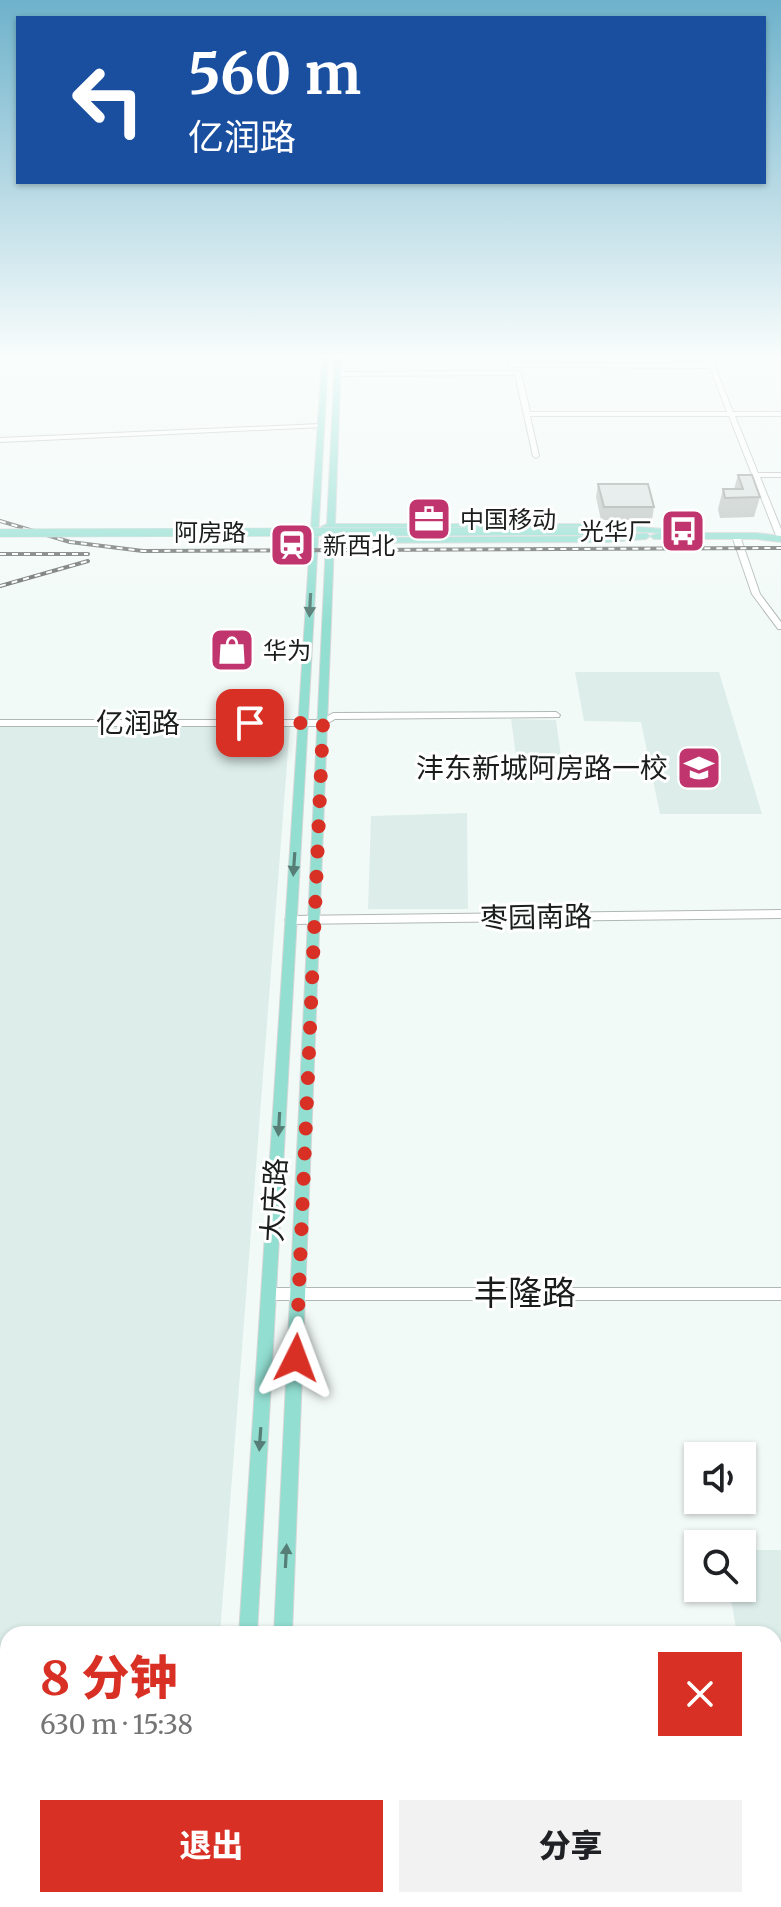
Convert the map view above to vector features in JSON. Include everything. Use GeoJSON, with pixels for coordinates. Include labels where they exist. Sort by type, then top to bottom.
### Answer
{"type":"FeatureCollection","features":[{"type":"Feature","properties":{"kind":"main road","name":"大庆路"},"geometry":{"type":"LineString","coordinates":[[248,1626],[320,448]]}},
{"type":"Feature","properties":{"kind":"main road","name":"大庆路"},"geometry":{"type":"LineString","coordinates":[[283,1626],[334,448]]}},
{"type":"Feature","properties":{"kind":"main road","name":"阿房路"},"geometry":{"type":"LineString","coordinates":[[330,534],[609,527],[660,531]]}},
{"type":"Feature","properties":{"kind":"main road","name":"阿房路"},"geometry":{"type":"LineString","coordinates":[[0,535],[756,530],[781,537]]}},
{"type":"Feature","properties":{"kind":"main road","name":"阿房路"},"geometry":{"type":"LineString","coordinates":[[623,533],[646,536]]}},
{"type":"Feature","properties":{"kind":"main road","name":"阿房路"},"geometry":{"type":"LineString","coordinates":[[314,534],[608,539],[646,536],[781,537]]}},
{"type":"Feature","properties":{"kind":"street"},"geometry":{"type":"LineString","coordinates":[[534,448],[536,456]]}},
{"type":"Feature","properties":{"kind":"street"},"geometry":{"type":"LineString","coordinates":[[745,448],[781,537]]}},
{"type":"Feature","properties":{"kind":"street"},"geometry":{"type":"LineString","coordinates":[[756,475],[781,475]]}},
{"type":"Feature","properties":{"kind":"street"},"geometry":{"type":"LineString","coordinates":[[736,536],[756,594],[781,627]]}},
{"type":"Feature","properties":{"kind":"street","name":"亿润路"},"geometry":{"type":"LineString","coordinates":[[0,723],[323,723],[333,716],[556,715]]}},
{"type":"Feature","properties":{"kind":"street","name":"枣园南路"},"geometry":{"type":"LineString","coordinates":[[290,920],[781,914]]}},
{"type":"Feature","properties":{"kind":"street","name":"丰隆路"},"geometry":{"type":"LineString","coordinates":[[269,1294],[781,1294]]}},
{"type":"Feature","properties":{"kind":"shaded area","name":"沣东新城阿房路一校"},"geometry":{"type":"Polygon","coordinates":[[[575,672],[719,672],[762,814],[660,814],[641,722],[584,721],[575,672]]]}},
{"type":"Feature","properties":{"kind":"shaded area"},"geometry":{"type":"Polygon","coordinates":[[[511,719],[556,720],[561,756],[516,756],[511,719]]]}},
{"type":"Feature","properties":{"kind":"shaded area"},"geometry":{"type":"Polygon","coordinates":[[[290,725],[221,1626],[0,1626],[0,727],[290,725]]]}},
{"type":"Feature","properties":{"kind":"shaded area"},"geometry":{"type":"Polygon","coordinates":[[[467,813],[468,909],[368,909],[371,816],[467,813]]]}},
{"type":"Feature","properties":{"kind":"shaded area"},"geometry":{"type":"Polygon","coordinates":[[[756,1550],[781,1550],[781,1626],[736,1626],[731,1602],[756,1602],[756,1550]]]}},
{"type":"Feature","properties":{"kind":"building"},"geometry":{"type":"Polygon","coordinates":[[[738,475],[752,475],[760,497],[725,498],[723,489],[743,489],[738,475]]]}},
{"type":"Feature","properties":{"kind":"building"},"geometry":{"type":"Polygon","coordinates":[[[598,484],[648,484],[654,507],[604,507],[598,484]]]}},
{"type":"Feature","properties":{"kind":"railway"},"geometry":{"type":"LineString","coordinates":[[0,521],[70,542],[143,551],[781,548]]}},
{"type":"Feature","properties":{"kind":"railway"},"geometry":{"type":"LineString","coordinates":[[0,554],[88,554]]}},
{"type":"Feature","properties":{"kind":"railway"},"geometry":{"type":"LineString","coordinates":[[0,586],[88,561]]}},
{"type":"Feature","properties":{"kind":"place","name":"中国移动"},"geometry":{"type":"Point","coordinates":[429,519]}},
{"type":"Feature","properties":{"kind":"place","name":"光华厂"},"geometry":{"type":"Point","coordinates":[683,531]}},
{"type":"Feature","properties":{"kind":"place","name":"新西北"},"geometry":{"type":"Point","coordinates":[292,545]}},
{"type":"Feature","properties":{"kind":"place","name":"华为"},"geometry":{"type":"Point","coordinates":[232,650]}},
{"type":"Feature","properties":{"kind":"place","name":"沣东新城阿房路一校"},"geometry":{"type":"Point","coordinates":[699,768]}},
{"type":"Feature","properties":{"kind":"route"},"geometry":{"type":"LineString","coordinates":[[250,723],[323,723],[296,1358]]}}]}
